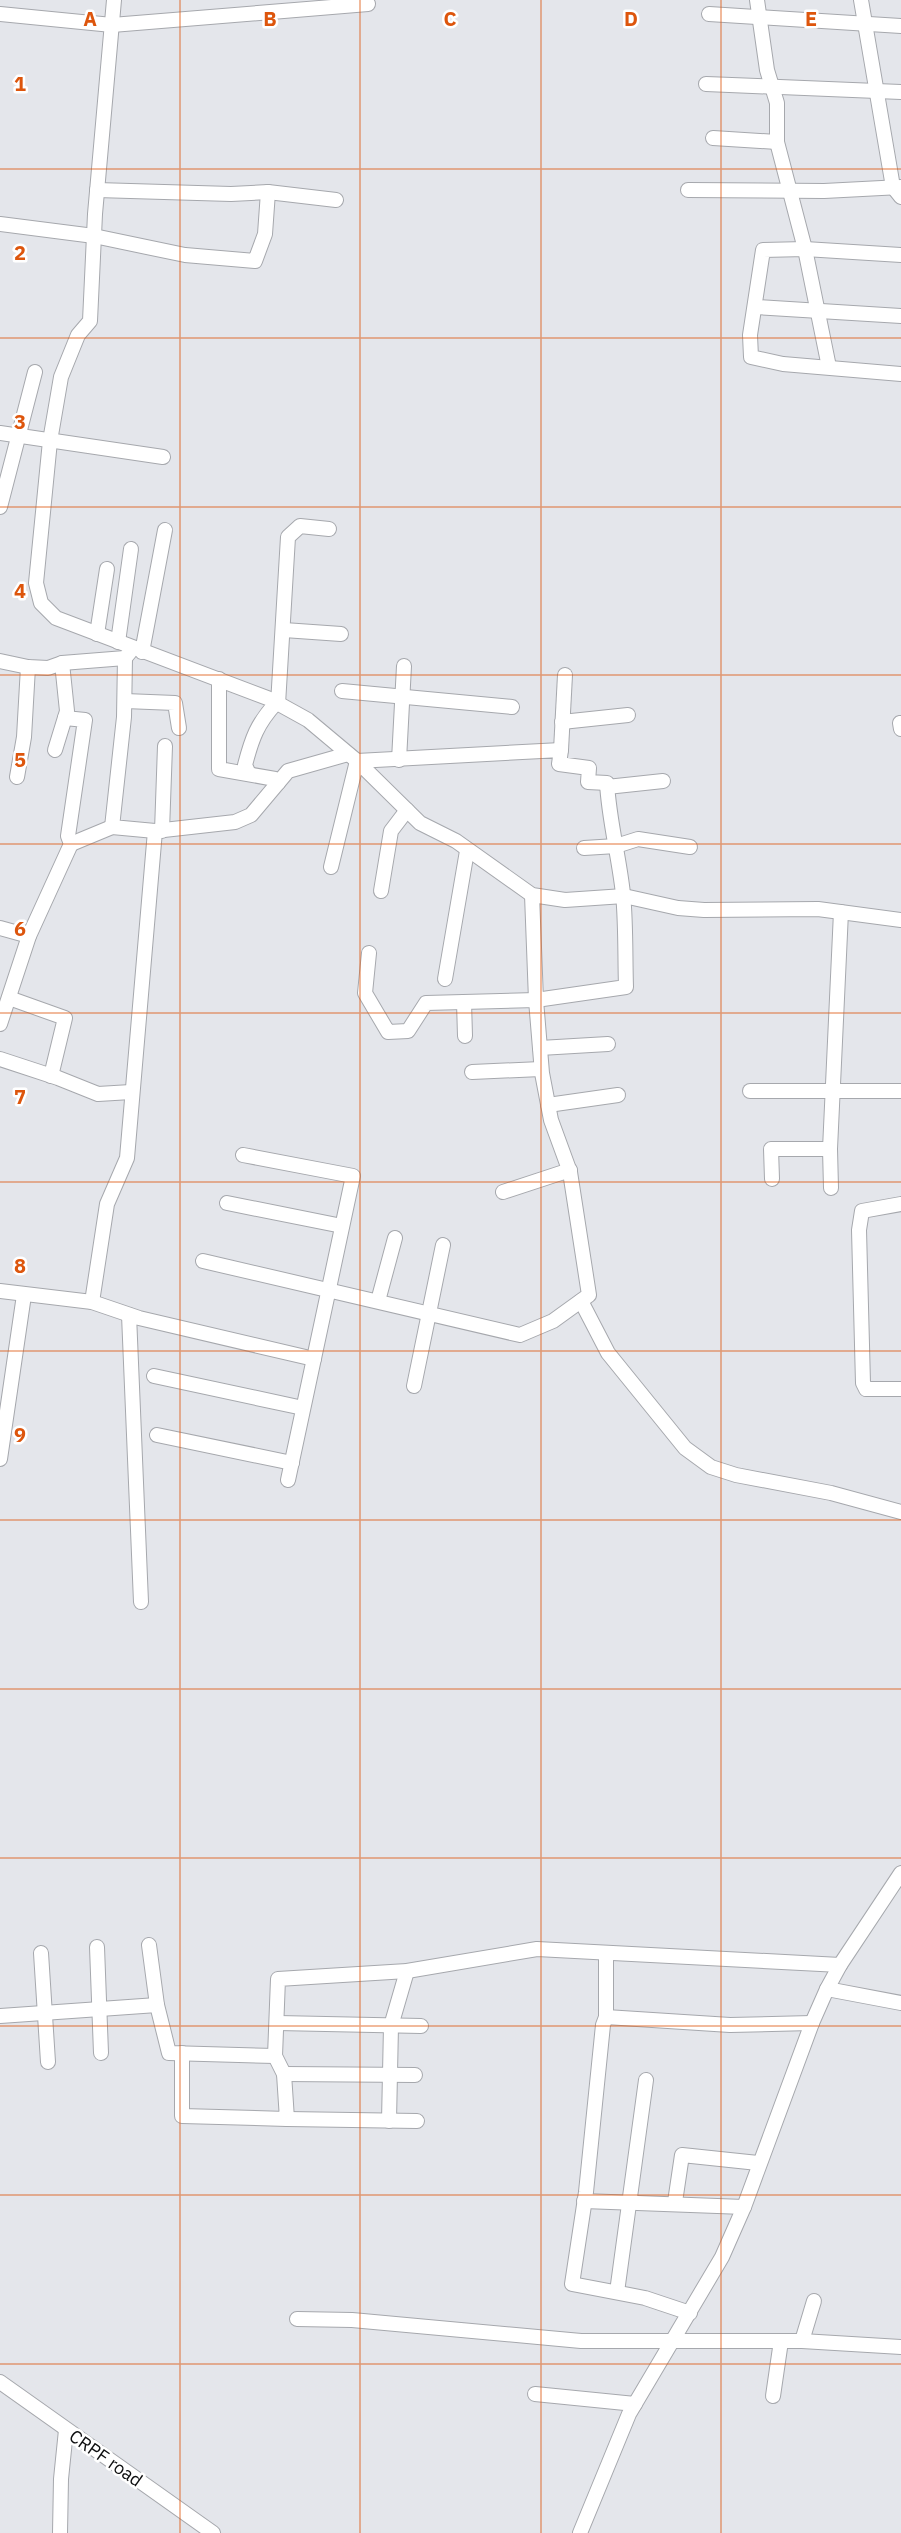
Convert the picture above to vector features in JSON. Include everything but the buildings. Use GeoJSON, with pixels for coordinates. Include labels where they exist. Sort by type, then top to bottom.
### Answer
{"type":"FeatureCollection","features":[{"type":"Feature","properties":{"kind":"street"},"geometry":{"type":"LineString","coordinates":[[114,0],[97,190],[90,321],[78,335],[61,377],[50,441],[36,583],[41,603],[56,618],[118,642],[133,653],[219,679],[308,720],[352,758],[420,823],[456,841],[532,895],[565,900],[624,896],[678,908],[818,909],[901,920]]}},
{"type":"Feature","properties":{"kind":"street"},"geometry":{"type":"LineString","coordinates":[[756,0],[771,86],[777,103],[777,142],[805,249],[829,367]]}},
{"type":"Feature","properties":{"kind":"street"},"geometry":{"type":"LineString","coordinates":[[688,190],[898,190],[861,0]]}},
{"type":"Feature","properties":{"kind":"street"},"geometry":{"type":"LineString","coordinates":[[0,14],[112,25],[368,4]]}},
{"type":"Feature","properties":{"kind":"street"},"geometry":{"type":"LineString","coordinates":[[709,14],[901,26],[901,20]]}},
{"type":"Feature","properties":{"kind":"street"},"geometry":{"type":"LineString","coordinates":[[706,84],[878,93],[901,92]]}},
{"type":"Feature","properties":{"kind":"street"},"geometry":{"type":"LineString","coordinates":[[712,138],[777,142]]}},
{"type":"Feature","properties":{"kind":"street"},"geometry":{"type":"LineString","coordinates":[[97,190],[231,194],[268,192],[336,200]]}},
{"type":"Feature","properties":{"kind":"street"},"geometry":{"type":"LineString","coordinates":[[0,224],[94,236],[185,255],[255,261],[265,234],[268,192]]}},
{"type":"Feature","properties":{"kind":"street"},"geometry":{"type":"LineString","coordinates":[[901,255],[805,249],[763,250],[750,335],[751,357],[783,364],[901,374]]}},
{"type":"Feature","properties":{"kind":"street"},"geometry":{"type":"LineString","coordinates":[[756,307],[818,309],[901,316]]}},
{"type":"Feature","properties":{"kind":"street"},"geometry":{"type":"LineString","coordinates":[[0,507],[35,372]]}},
{"type":"Feature","properties":{"kind":"street"},"geometry":{"type":"LineString","coordinates":[[0,433],[163,457]]}},
{"type":"Feature","properties":{"kind":"street"},"geometry":{"type":"LineString","coordinates":[[249,774],[245,765],[258,724],[277,704],[284,630],[288,537],[300,526],[329,529]]}},
{"type":"Feature","properties":{"kind":"street"},"geometry":{"type":"LineString","coordinates":[[112,826],[125,701],[133,653],[165,530]]}},
{"type":"Feature","properties":{"kind":"street"},"geometry":{"type":"LineString","coordinates":[[118,642],[131,549]]}},
{"type":"Feature","properties":{"kind":"street"},"geometry":{"type":"LineString","coordinates":[[97,634],[108,569]]}},
{"type":"Feature","properties":{"kind":"street"},"geometry":{"type":"LineString","coordinates":[[284,630],[341,634]]}},
{"type":"Feature","properties":{"kind":"street"},"geometry":{"type":"LineString","coordinates":[[0,661],[28,667],[48,668],[62,663],[133,653]]}},
{"type":"Feature","properties":{"kind":"street"},"geometry":{"type":"LineString","coordinates":[[55,750],[67,711],[62,663]]}},
{"type":"Feature","properties":{"kind":"street"},"geometry":{"type":"LineString","coordinates":[[399,760],[405,695],[404,666]]}},
{"type":"Feature","properties":{"kind":"street"},"geometry":{"type":"LineString","coordinates":[[17,777],[24,737],[28,667]]}},
{"type":"Feature","properties":{"kind":"street"},"geometry":{"type":"LineString","coordinates":[[369,953],[365,993],[388,1032],[408,1031],[426,1003],[536,1000],[626,987],[624,896],[616,846],[610,826],[607,783],[588,782],[589,768],[560,764],[565,675]]}},
{"type":"Feature","properties":{"kind":"street"},"geometry":{"type":"LineString","coordinates":[[219,679],[219,769],[274,779],[278,783]]}},
{"type":"Feature","properties":{"kind":"street"},"geometry":{"type":"LineString","coordinates":[[342,691],[405,695],[512,707]]}},
{"type":"Feature","properties":{"kind":"street"},"geometry":{"type":"LineString","coordinates":[[125,701],[175,703],[179,728]]}},
{"type":"Feature","properties":{"kind":"street"},"geometry":{"type":"LineString","coordinates":[[562,722],[628,715]]}},
{"type":"Feature","properties":{"kind":"street"},"geometry":{"type":"LineString","coordinates":[[65,718],[85,720],[68,836],[71,844]]}},
{"type":"Feature","properties":{"kind":"street"},"geometry":{"type":"LineString","coordinates":[[92,1302],[106,1204],[127,1158],[131,1092],[165,746]]}},
{"type":"Feature","properties":{"kind":"street"},"geometry":{"type":"LineString","coordinates":[[0,1024],[29,936],[71,844],[112,826],[158,831],[235,822],[251,815],[288,771],[352,758],[399,760],[561,750]]}},
{"type":"Feature","properties":{"kind":"street"},"geometry":{"type":"LineString","coordinates":[[331,867],[352,758]]}},
{"type":"Feature","properties":{"kind":"street"},"geometry":{"type":"LineString","coordinates":[[607,787],[663,782]]}},
{"type":"Feature","properties":{"kind":"street"},"geometry":{"type":"LineString","coordinates":[[381,891],[391,831],[407,810]]}},
{"type":"Feature","properties":{"kind":"street"},"geometry":{"type":"LineString","coordinates":[[585,848],[616,846],[638,839],[690,847]]}},
{"type":"Feature","properties":{"kind":"street"},"geometry":{"type":"LineString","coordinates":[[445,978],[467,850]]}},
{"type":"Feature","properties":{"kind":"street"},"geometry":{"type":"LineString","coordinates":[[203,1261],[520,1335],[553,1321],[589,1295],[570,1170],[550,1120],[541,1069],[532,895]]}},
{"type":"Feature","properties":{"kind":"street"},"geometry":{"type":"LineString","coordinates":[[831,1188],[832,1092],[841,912]]}},
{"type":"Feature","properties":{"kind":"street"},"geometry":{"type":"LineString","coordinates":[[0,928],[29,936]]}},
{"type":"Feature","properties":{"kind":"street"},"geometry":{"type":"LineString","coordinates":[[9,998],[65,1018],[51,1076]]}},
{"type":"Feature","properties":{"kind":"street"},"geometry":{"type":"LineString","coordinates":[[464,1002],[465,1036]]}},
{"type":"Feature","properties":{"kind":"street"},"geometry":{"type":"LineString","coordinates":[[540,1048],[608,1044]]}},
{"type":"Feature","properties":{"kind":"street"},"geometry":{"type":"LineString","coordinates":[[0,1059],[98,1094],[131,1092]]}},
{"type":"Feature","properties":{"kind":"street"},"geometry":{"type":"LineString","coordinates":[[472,1072],[541,1069]]}},
{"type":"Feature","properties":{"kind":"street"},"geometry":{"type":"LineString","coordinates":[[750,1091],[901,1091]]}},
{"type":"Feature","properties":{"kind":"street"},"geometry":{"type":"LineString","coordinates":[[548,1105],[618,1095]]}},
{"type":"Feature","properties":{"kind":"street"},"geometry":{"type":"LineString","coordinates":[[772,1179],[771,1149],[830,1149]]}},
{"type":"Feature","properties":{"kind":"street"},"geometry":{"type":"LineString","coordinates":[[243,1155],[353,1176],[288,1480]]}},
{"type":"Feature","properties":{"kind":"street"},"geometry":{"type":"LineString","coordinates":[[503,1192],[570,1170]]}},
{"type":"Feature","properties":{"kind":"street"},"geometry":{"type":"LineString","coordinates":[[227,1203],[342,1226]]}},
{"type":"Feature","properties":{"kind":"street"},"geometry":{"type":"LineString","coordinates":[[901,1204],[862,1211],[859,1230],[863,1383],[866,1389],[901,1389]]}},
{"type":"Feature","properties":{"kind":"street"},"geometry":{"type":"LineString","coordinates":[[378,1301],[395,1238]]}},
{"type":"Feature","properties":{"kind":"street"},"geometry":{"type":"LineString","coordinates":[[414,1386],[443,1245]]}},
{"type":"Feature","properties":{"kind":"street"},"geometry":{"type":"LineString","coordinates":[[0,1291],[92,1302],[129,1315],[314,1359]]}},
{"type":"Feature","properties":{"kind":"street"},"geometry":{"type":"LineString","coordinates":[[0,1459],[2,1421],[14,1372],[24,1295]]}},
{"type":"Feature","properties":{"kind":"street"},"geometry":{"type":"LineString","coordinates":[[580,1301],[608,1353],[685,1448],[711,1467],[736,1476],[831,1493],[901,1512]]}},
{"type":"Feature","properties":{"kind":"street"},"geometry":{"type":"LineString","coordinates":[[129,1315],[141,1602]]}},
{"type":"Feature","properties":{"kind":"street"},"geometry":{"type":"LineString","coordinates":[[0,1370],[14,1372]]}},
{"type":"Feature","properties":{"kind":"street"},"geometry":{"type":"LineString","coordinates":[[154,1376],[303,1408]]}},
{"type":"Feature","properties":{"kind":"street"},"geometry":{"type":"LineString","coordinates":[[157,1435],[292,1463]]}},
{"type":"Feature","properties":{"kind":"street"},"geometry":{"type":"LineString","coordinates":[[580,2533],[635,2404],[722,2257],[744,2206],[758,2163],[827,1989],[840,1965],[901,1873]]}},
{"type":"Feature","properties":{"kind":"street"},"geometry":{"type":"LineString","coordinates":[[149,1946],[157,2005],[170,2053],[275,2056]]}},
{"type":"Feature","properties":{"kind":"street"},"geometry":{"type":"LineString","coordinates":[[98,1947],[101,2053]]}},
{"type":"Feature","properties":{"kind":"street"},"geometry":{"type":"LineString","coordinates":[[287,2119],[284,2074],[275,2056],[278,1979],[406,1971],[537,1949],[840,1965]]}},
{"type":"Feature","properties":{"kind":"street"},"geometry":{"type":"LineString","coordinates":[[41,1953],[48,2062]]}},
{"type":"Feature","properties":{"kind":"street"},"geometry":{"type":"LineString","coordinates":[[606,1953],[606,2017],[603,2025],[584,2200],[572,2284],[658,2301],[690,2313]]}},
{"type":"Feature","properties":{"kind":"street"},"geometry":{"type":"LineString","coordinates":[[389,2121],[391,2026],[406,1971]]}},
{"type":"Feature","properties":{"kind":"street"},"geometry":{"type":"LineString","coordinates":[[827,1989],[901,2003]]}},
{"type":"Feature","properties":{"kind":"street"},"geometry":{"type":"LineString","coordinates":[[0,2016],[157,2005]]}},
{"type":"Feature","properties":{"kind":"street"},"geometry":{"type":"LineString","coordinates":[[606,2017],[730,2025],[812,2023]]}},
{"type":"Feature","properties":{"kind":"street"},"geometry":{"type":"LineString","coordinates":[[278,2023],[421,2026]]}},
{"type":"Feature","properties":{"kind":"street"},"geometry":{"type":"LineString","coordinates":[[182,2053],[182,2116],[417,2121]]}},
{"type":"Feature","properties":{"kind":"street"},"geometry":{"type":"LineString","coordinates":[[284,2074],[416,2075]]}},
{"type":"Feature","properties":{"kind":"street"},"geometry":{"type":"LineString","coordinates":[[617,2292],[646,2080]]}},
{"type":"Feature","properties":{"kind":"street"},"geometry":{"type":"LineString","coordinates":[[675,2202],[682,2155],[758,2163]]}},
{"type":"Feature","properties":{"kind":"street"},"geometry":{"type":"LineString","coordinates":[[584,2200],[744,2206]]}},
{"type":"Feature","properties":{"kind":"street"},"geometry":{"type":"LineString","coordinates":[[802,2340],[814,2301]]}},
{"type":"Feature","properties":{"kind":"street"},"geometry":{"type":"LineString","coordinates":[[297,2319],[352,2320],[581,2341],[670,2343],[802,2340],[901,2347]]}},
{"type":"Feature","properties":{"kind":"street"},"geometry":{"type":"LineString","coordinates":[[773,2396],[781,2341]]}},
{"type":"Feature","properties":{"kind":"street","name":"CRPF road"},"geometry":{"type":"LineString","coordinates":[[2,2388],[213,2533]]}},
{"type":"Feature","properties":{"kind":"street"},"geometry":{"type":"LineString","coordinates":[[535,2394],[635,2404]]}},
{"type":"Feature","properties":{"kind":"street"},"geometry":{"type":"LineString","coordinates":[[60,2533],[61,2479],[66,2430]]}}]}
